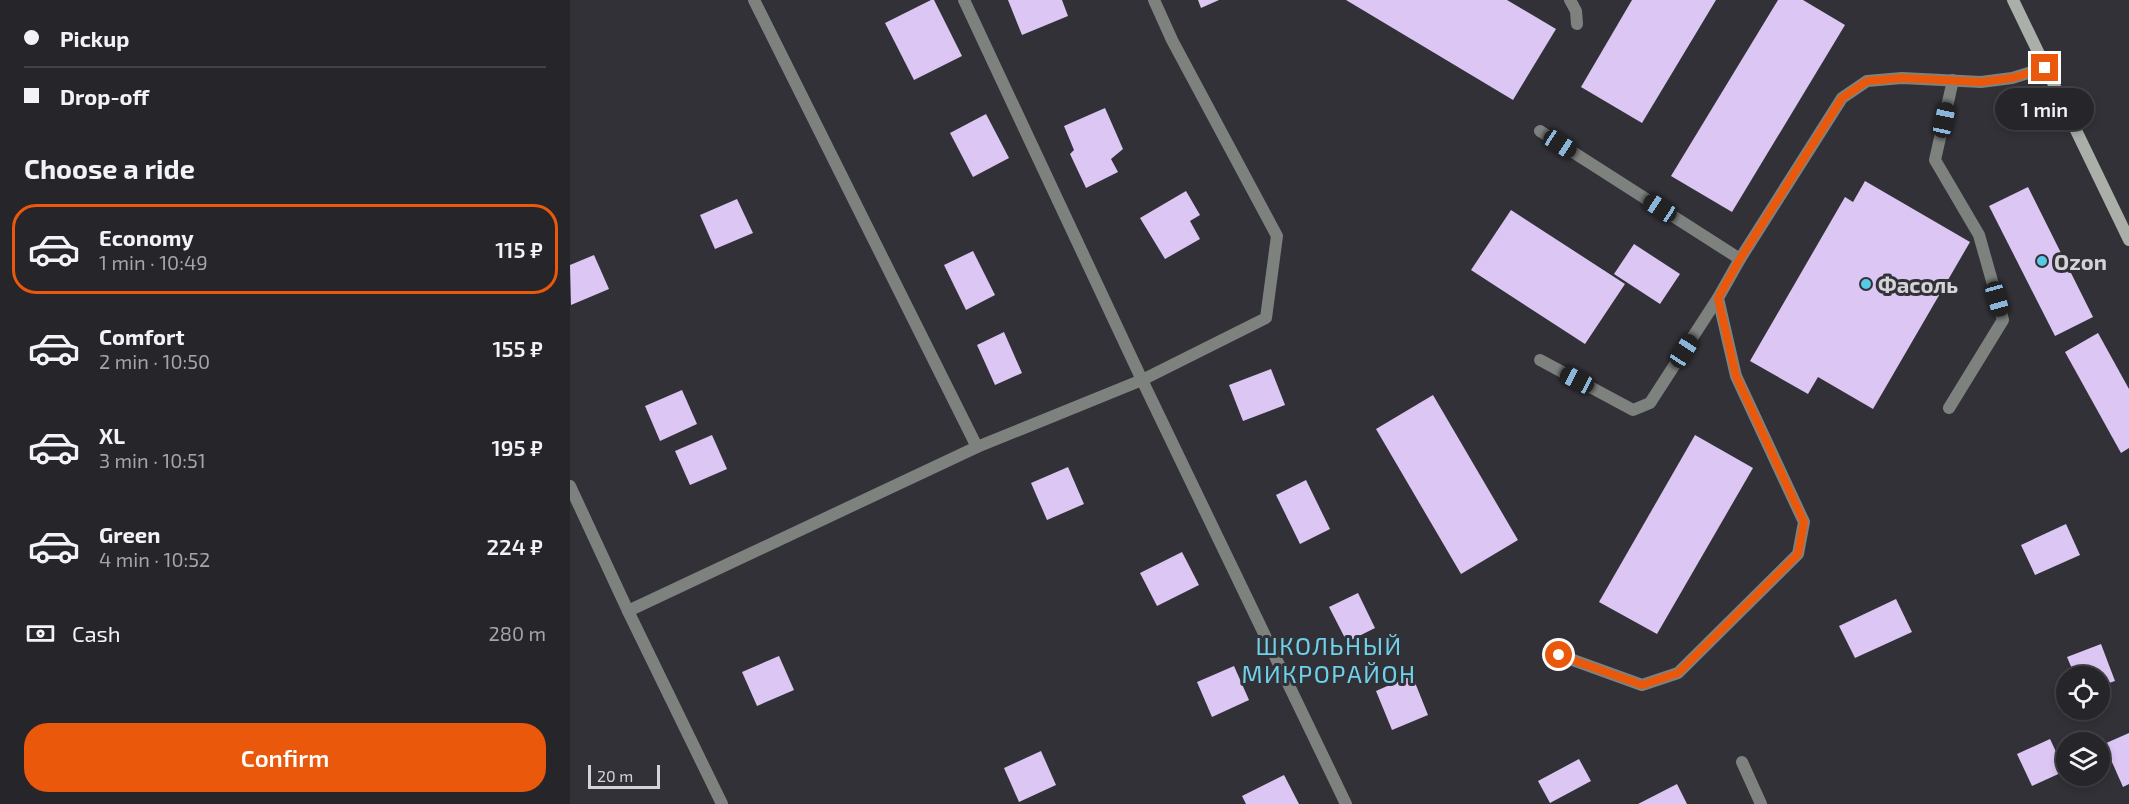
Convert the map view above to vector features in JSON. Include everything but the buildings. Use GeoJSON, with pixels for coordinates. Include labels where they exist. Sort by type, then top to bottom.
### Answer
{"type":"FeatureCollection","features":[{"type":"Feature","properties":{"kind":"street"},"geometry":{"type":"LineString","coordinates":[[754,0],[977,447]]}},
{"type":"Feature","properties":{"kind":"street"},"geometry":{"type":"LineString","coordinates":[[964,0],[1142,380],[1346,804]]}},
{"type":"Feature","properties":{"kind":"street"},"geometry":{"type":"LineString","coordinates":[[628,610],[977,447],[1142,380],[1266,318],[1277,236],[1172,40],[1154,0]]}},
{"type":"Feature","properties":{"kind":"street"},"geometry":{"type":"LineString","coordinates":[[1570,0],[1576,11],[1577,24]]}},
{"type":"Feature","properties":{"kind":"street"},"geometry":{"type":"LineString","coordinates":[[2013,0],[2129,240]]}},
{"type":"Feature","properties":{"kind":"street"},"geometry":{"type":"LineString","coordinates":[[1540,360],[1633,410],[1650,403],[1842,98],[1867,81],[1902,78],[1981,82],[2012,78],[2045,68]]}},
{"type":"Feature","properties":{"kind":"street"},"geometry":{"type":"LineString","coordinates":[[1948,408],[2003,320],[1979,235],[1935,160],[1953,80]]}},
{"type":"Feature","properties":{"kind":"street"},"geometry":{"type":"LineString","coordinates":[[1540,131],[1740,259]]}},
{"type":"Feature","properties":{"kind":"street"},"geometry":{"type":"LineString","coordinates":[[1559,655],[1642,685],[1678,673],[1798,554],[1804,522],[1736,376],[1718,298]]}},
{"type":"Feature","properties":{"kind":"street"},"geometry":{"type":"LineString","coordinates":[[570,486],[722,804]]}},
{"type":"Feature","properties":{"kind":"street"},"geometry":{"type":"LineString","coordinates":[[1742,762],[1761,804]]}},
{"type":"Feature","properties":{"kind":"place","name":"Ozon"},"geometry":{"type":"Point","coordinates":[2042,261]}},
{"type":"Feature","properties":{"kind":"place","name":"Фасоль"},"geometry":{"type":"Point","coordinates":[1866,284]}},
{"type":"Feature","properties":{"kind":"district","name":"ШКОЛЬНЫЙ МИКРОРАЙОН"},"geometry":{"type":"Point","coordinates":[1329,659]}},
{"type":"Feature","properties":{"kind":"route"},"geometry":{"type":"LineString","coordinates":[[1559,655],[1642,685],[1678,673],[1798,554],[1804,522],[1736,376],[1718,298],[1740,259],[1842,98],[1867,81],[1902,78],[1981,82],[2012,78],[2045,68]]}}]}
